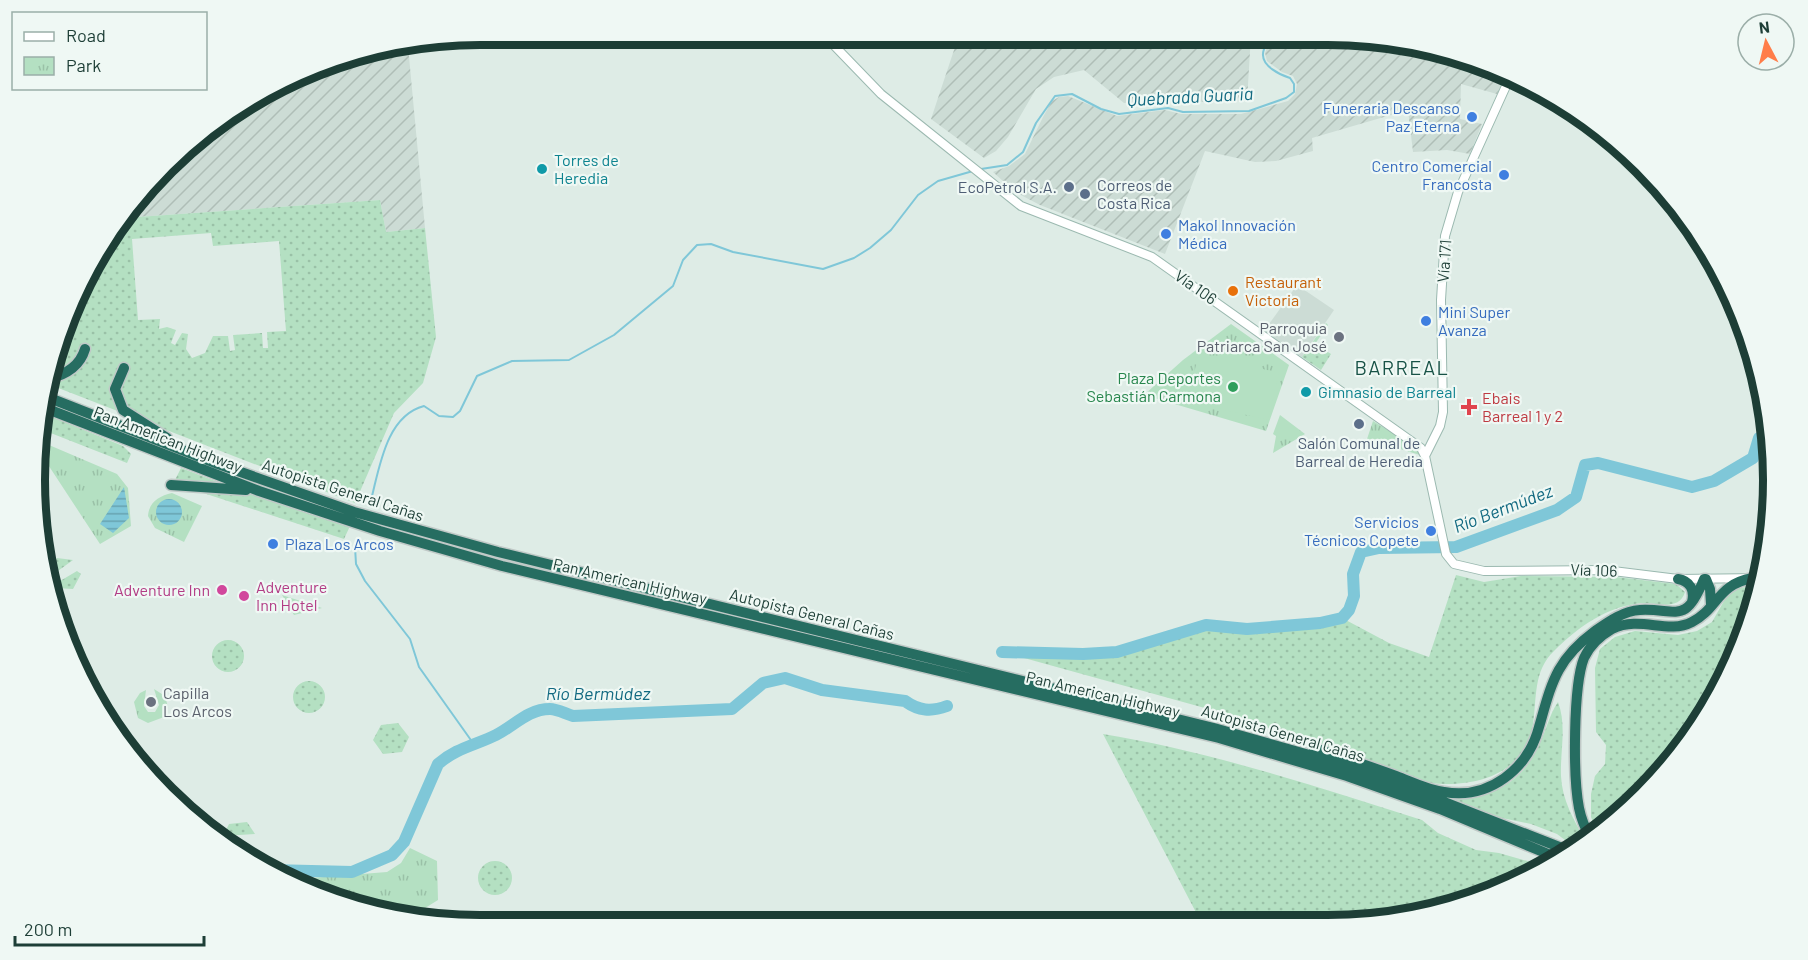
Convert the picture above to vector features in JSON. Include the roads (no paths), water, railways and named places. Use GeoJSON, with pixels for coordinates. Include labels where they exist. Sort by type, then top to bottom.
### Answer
{"type":"FeatureCollection","features":[{"type":"Feature","properties":{"kind":"highway"},"geometry":{"type":"LineString","coordinates":[[58,375],[70,370],[83,357],[85,349]]}},
{"type":"Feature","properties":{"kind":"highway"},"geometry":{"type":"LineString","coordinates":[[124,368],[116,381],[116,394],[123,410],[141,423],[180,445],[354,512]]}},
{"type":"Feature","properties":{"kind":"highway","name":"Autopista General Cañas"},"geometry":{"type":"LineString","coordinates":[[52,399],[218,464],[354,512],[498,552],[1214,728],[1320,758],[1405,787],[1561,848]]}},
{"type":"Feature","properties":{"kind":"highway","name":"Pan American Highway"},"geometry":{"type":"LineString","coordinates":[[51,410],[259,491],[351,522],[502,566],[1219,738],[1357,780],[1440,809],[1550,855]]}},
{"type":"Feature","properties":{"kind":"highway"},"geometry":{"type":"LineString","coordinates":[[171,485],[259,491]]}},
{"type":"Feature","properties":{"kind":"highway"},"geometry":{"type":"LineString","coordinates":[[1678,579],[1686,582],[1692,589],[1692,603]]}},
{"type":"Feature","properties":{"kind":"highway"},"geometry":{"type":"LineString","coordinates":[[1214,728],[1314,748],[1442,792],[1481,790],[1503,780],[1524,760],[1536,735],[1554,675],[1564,658],[1580,642],[1611,620],[1625,614],[1639,610],[1677,612],[1692,603],[1705,579]]}},
{"type":"Feature","properties":{"kind":"highway"},"geometry":{"type":"LineString","coordinates":[[1705,579],[1710,589],[1711,604]]}},
{"type":"Feature","properties":{"kind":"highway"},"geometry":{"type":"LineString","coordinates":[[1587,829],[1579,806],[1576,772],[1578,692],[1585,655],[1596,640],[1619,627],[1644,622],[1670,627],[1686,625],[1698,619],[1731,585],[1751,580]]}},
{"type":"Feature","properties":{"kind":"main road","name":"Vía 106"},"geometry":{"type":"LineString","coordinates":[[834,45],[881,94],[1021,206],[1152,257],[1421,448],[1425,456],[1450,562],[1465,568],[1484,571],[1605,570],[1678,579],[1752,578]]}},
{"type":"Feature","properties":{"kind":"main road","name":"Vía 171"},"geometry":{"type":"LineString","coordinates":[[1425,456],[1440,426],[1443,412],[1441,319],[1444,236],[1458,192],[1507,84]]}},
{"type":"Feature","properties":{"kind":"main road"},"geometry":{"type":"LineString","coordinates":[[1515,841],[1546,857]]}},
{"type":"Feature","properties":{"kind":"water"},"geometry":{"type":"Polygon","coordinates":[[[124,487],[129,518],[113,533],[100,524],[124,487]]]}},
{"type":"Feature","properties":{"kind":"water"},"geometry":{"type":"Polygon","coordinates":[[[169,499],[178,503],[182,512],[178,521],[169,525],[160,521],[156,512],[160,503],[169,499]]]}},
{"type":"Feature","properties":{"kind":"waterway","name":"Quebrada Guaria"},"geometry":{"type":"LineString","coordinates":[[981,169],[1007,165],[1023,152],[1036,123],[1055,96],[1072,94],[1101,109],[1119,114],[1168,108],[1183,112],[1249,111],[1286,98],[1294,92],[1294,84],[1290,78],[1281,75],[1265,62],[1263,54],[1266,45]]}},
{"type":"Feature","properties":{"kind":"waterway","name":"Quebrada Guaria"},"geometry":{"type":"LineString","coordinates":[[370,504],[386,446],[400,421],[411,412],[424,406],[439,416],[453,417],[460,411],[477,376],[512,361],[569,360],[614,335],[673,286],[683,260],[697,245],[711,244],[733,252],[823,269],[854,258],[870,248],[891,230],[918,195],[938,181],[973,171]]}},
{"type":"Feature","properties":{"kind":"waterway","name":"Río Bermúdez"},"geometry":{"type":"LineString","coordinates":[[1002,652],[1083,654],[1117,652],[1206,625],[1247,629],[1320,623],[1342,618],[1349,610],[1354,596],[1353,574],[1361,552],[1379,548],[1456,547],[1557,510],[1576,497],[1585,465],[1598,463],[1692,487],[1714,481],[1753,458],[1760,437]]}},
{"type":"Feature","properties":{"kind":"waterway","name":"Quebrada Guaria"},"geometry":{"type":"LineString","coordinates":[[355,547],[356,564],[365,581],[410,639],[419,667],[473,743]]}},
{"type":"Feature","properties":{"kind":"waterway","name":"Río Bermúdez"},"geometry":{"type":"LineString","coordinates":[[289,870],[352,872],[392,855],[404,842],[438,764],[452,754],[496,735],[528,715],[542,710],[553,709],[573,716],[732,709],[763,683],[785,678],[822,690],[905,701],[915,707],[925,709],[947,706]]}},
{"type":"Feature","properties":{"kind":"place","name":"Funeraria Descanso Paz Eterna"},"geometry":{"type":"Point","coordinates":[1472,117]}},
{"type":"Feature","properties":{"kind":"place","name":"Torres de Heredia"},"geometry":{"type":"Point","coordinates":[542,169]}},
{"type":"Feature","properties":{"kind":"place","name":"Centro Comercial Francosta"},"geometry":{"type":"Point","coordinates":[1504,175]}},
{"type":"Feature","properties":{"kind":"place","name":"EcoPetrol S.A."},"geometry":{"type":"Point","coordinates":[1069,187]}},
{"type":"Feature","properties":{"kind":"place","name":"Correos de Costa Rica"},"geometry":{"type":"Point","coordinates":[1085,194]}},
{"type":"Feature","properties":{"kind":"place","name":"Makol Innovación Médica"},"geometry":{"type":"Point","coordinates":[1166,234]}},
{"type":"Feature","properties":{"kind":"place","name":"Restaurant Victoria"},"geometry":{"type":"Point","coordinates":[1233,291]}},
{"type":"Feature","properties":{"kind":"place","name":"Mini Super Avanza"},"geometry":{"type":"Point","coordinates":[1426,321]}},
{"type":"Feature","properties":{"kind":"place","name":"Parroquia Patriarca San José"},"geometry":{"type":"Point","coordinates":[1339,337]}},
{"type":"Feature","properties":{"kind":"place","name":"Plaza Deportes Sebastián Carmona"},"geometry":{"type":"Point","coordinates":[1233,387]}},
{"type":"Feature","properties":{"kind":"place","name":"Gimnasio de Barreal"},"geometry":{"type":"Point","coordinates":[1306,392]}},
{"type":"Feature","properties":{"kind":"place","name":"Ebais Barreal 1 y 2"},"geometry":{"type":"Point","coordinates":[1469,407]}},
{"type":"Feature","properties":{"kind":"place","name":"Salón Comunal de Barreal de Heredia"},"geometry":{"type":"Point","coordinates":[1359,424]}},
{"type":"Feature","properties":{"kind":"place","name":"Servicios Técnicos Copete"},"geometry":{"type":"Point","coordinates":[1431,531]}},
{"type":"Feature","properties":{"kind":"place","name":"Plaza Los Arcos"},"geometry":{"type":"Point","coordinates":[273,544]}},
{"type":"Feature","properties":{"kind":"place","name":"Adventure Inn"},"geometry":{"type":"Point","coordinates":[222,590]}},
{"type":"Feature","properties":{"kind":"place","name":"Adventure Inn Hotel"},"geometry":{"type":"Point","coordinates":[244,596]}},
{"type":"Feature","properties":{"kind":"place","name":"Capilla Los Arcos"},"geometry":{"type":"Point","coordinates":[151,702]}},
{"type":"Feature","properties":{"kind":"district","name":"BARREAL"},"geometry":{"type":"Point","coordinates":[1402,368]}}]}
